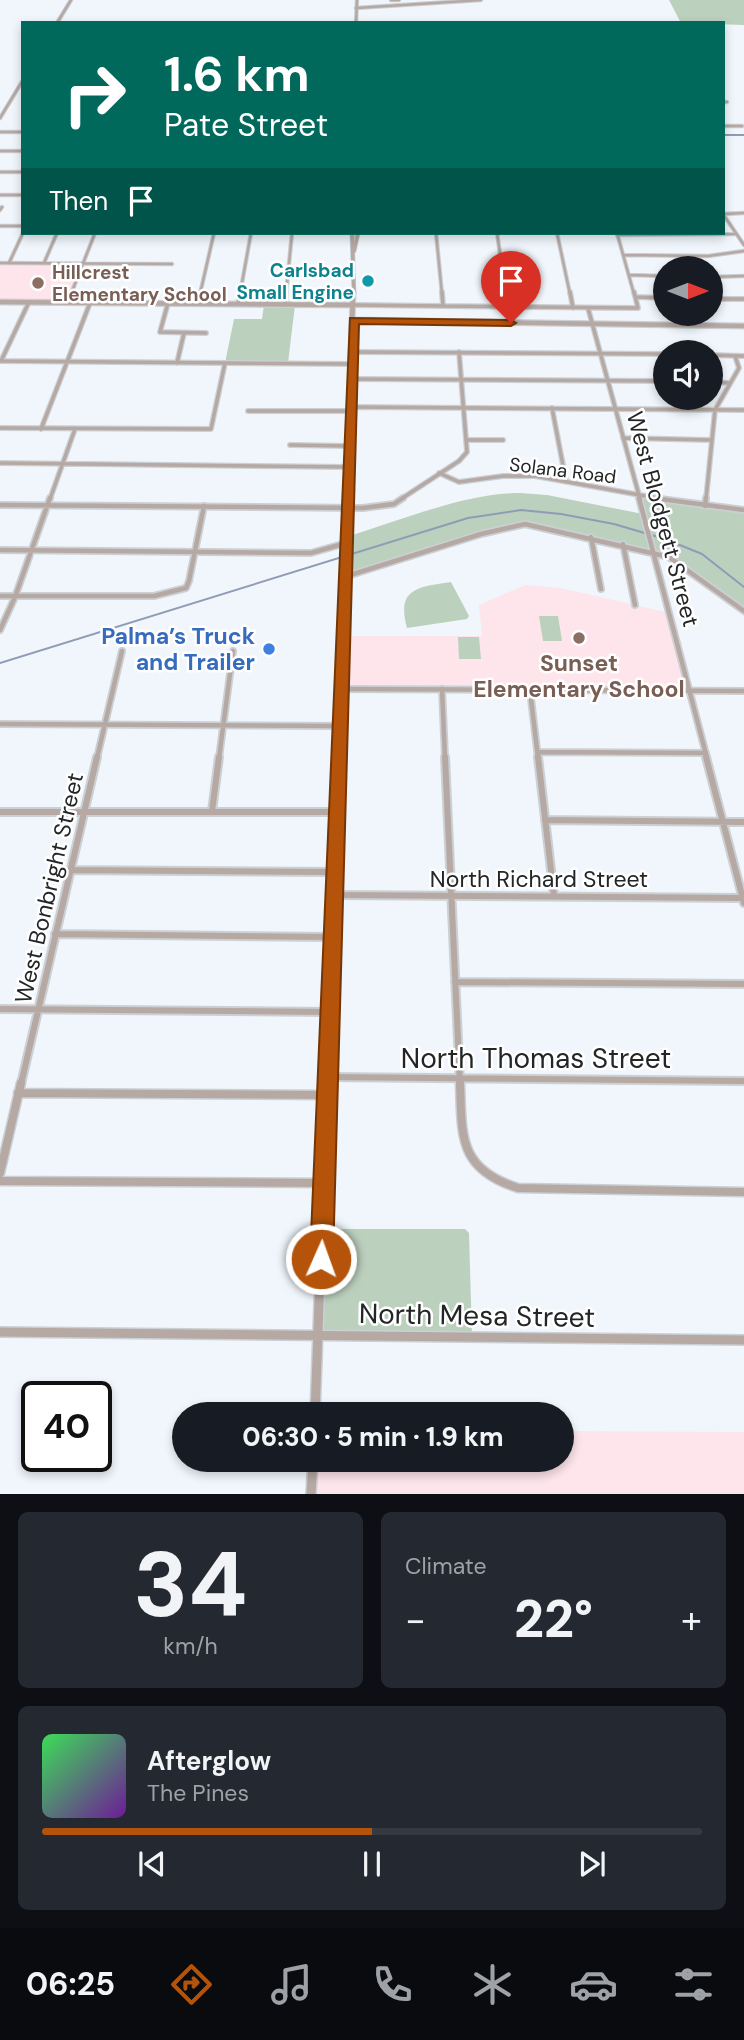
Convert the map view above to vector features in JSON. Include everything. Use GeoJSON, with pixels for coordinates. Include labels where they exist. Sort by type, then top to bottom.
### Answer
{"type":"FeatureCollection","features":[{"type":"Feature","properties":{"kind":"street"},"geometry":{"type":"LineString","coordinates":[[58,21],[71,0]]}},
{"type":"Feature","properties":{"kind":"street"},"geometry":{"type":"LineString","coordinates":[[356,21],[357,0]]}},
{"type":"Feature","properties":{"kind":"street"},"geometry":{"type":"LineString","coordinates":[[391,0],[399,0]]}},
{"type":"Feature","properties":{"kind":"street"},"geometry":{"type":"LineString","coordinates":[[456,0],[460,3]]}},
{"type":"Feature","properties":{"kind":"street"},"geometry":{"type":"LineString","coordinates":[[356,8],[481,0]]}},
{"type":"Feature","properties":{"kind":"street"},"geometry":{"type":"LineString","coordinates":[[0,117],[21,82]]}},
{"type":"Feature","properties":{"kind":"street"},"geometry":{"type":"LineString","coordinates":[[725,126],[742,126]]}},
{"type":"Feature","properties":{"kind":"street"},"geometry":{"type":"LineString","coordinates":[[0,132],[21,132]]}},
{"type":"Feature","properties":{"kind":"street"},"geometry":{"type":"LineString","coordinates":[[0,151],[21,151]]}},
{"type":"Feature","properties":{"kind":"street"},"geometry":{"type":"LineString","coordinates":[[0,172],[21,172]]}},
{"type":"Feature","properties":{"kind":"street"},"geometry":{"type":"LineString","coordinates":[[0,195],[21,195]]}},
{"type":"Feature","properties":{"kind":"street"},"geometry":{"type":"LineString","coordinates":[[725,213],[744,213]]}},
{"type":"Feature","properties":{"kind":"street"},"geometry":{"type":"LineString","coordinates":[[725,216],[744,244]]}},
{"type":"Feature","properties":{"kind":"street"},"geometry":{"type":"LineString","coordinates":[[0,226],[21,226]]}},
{"type":"Feature","properties":{"kind":"street"},"geometry":{"type":"LineString","coordinates":[[725,234],[735,234]]}},
{"type":"Feature","properties":{"kind":"street"},"geometry":{"type":"LineString","coordinates":[[9,263],[22,235]]}},
{"type":"Feature","properties":{"kind":"street"},"geometry":{"type":"LineString","coordinates":[[44,263],[56,235]]}},
{"type":"Feature","properties":{"kind":"street"},"geometry":{"type":"LineString","coordinates":[[68,302],[94,235]]}},
{"type":"Feature","properties":{"kind":"street"},"geometry":{"type":"LineString","coordinates":[[198,304],[214,235]]}},
{"type":"Feature","properties":{"kind":"street"},"geometry":{"type":"LineString","coordinates":[[239,304],[251,235]]}},
{"type":"Feature","properties":{"kind":"street"},"geometry":{"type":"LineString","coordinates":[[285,305],[292,235]]}},
{"type":"Feature","properties":{"kind":"street"},"geometry":{"type":"LineString","coordinates":[[315,1402],[354,320],[352,235]]}},
{"type":"Feature","properties":{"kind":"street"},"geometry":{"type":"LineString","coordinates":[[354,251],[358,235]]}},
{"type":"Feature","properties":{"kind":"street"},"geometry":{"type":"LineString","coordinates":[[436,235],[443,306]]}},
{"type":"Feature","properties":{"kind":"street"},"geometry":{"type":"LineString","coordinates":[[498,235],[508,307]]}},
{"type":"Feature","properties":{"kind":"street"},"geometry":{"type":"LineString","coordinates":[[557,235],[573,308]]}},
{"type":"Feature","properties":{"kind":"street"},"geometry":{"type":"LineString","coordinates":[[0,302],[638,308],[617,235]]}},
{"type":"Feature","properties":{"kind":"street"},"geometry":{"type":"LineString","coordinates":[[623,255],[708,256],[744,250]]}},
{"type":"Feature","properties":{"kind":"street"},"geometry":{"type":"LineString","coordinates":[[0,263],[172,264]]}},
{"type":"Feature","properties":{"kind":"street"},"geometry":{"type":"LineString","coordinates":[[629,275],[653,276]]}},
{"type":"Feature","properties":{"kind":"street"},"geometry":{"type":"LineString","coordinates":[[723,277],[744,276]]}},
{"type":"Feature","properties":{"kind":"street"},"geometry":{"type":"LineString","coordinates":[[636,298],[653,298]]}},
{"type":"Feature","properties":{"kind":"street"},"geometry":{"type":"LineString","coordinates":[[723,299],[744,299]]}},
{"type":"Feature","properties":{"kind":"street"},"geometry":{"type":"LineString","coordinates":[[29,302],[0,361],[352,364]]}},
{"type":"Feature","properties":{"kind":"street"},"geometry":{"type":"LineString","coordinates":[[41,429],[90,303]]}},
{"type":"Feature","properties":{"kind":"street"},"geometry":{"type":"LineString","coordinates":[[168,303],[159,332],[206,333]]}},
{"type":"Feature","properties":{"kind":"street","name":"West Blodgett Street"},"geometry":{"type":"LineString","coordinates":[[588,308],[744,899]]}},
{"type":"Feature","properties":{"kind":"street"},"geometry":{"type":"LineString","coordinates":[[354,320],[744,326]]}},
{"type":"Feature","properties":{"kind":"street"},"geometry":{"type":"LineString","coordinates":[[177,363],[184,333]]}},
{"type":"Feature","properties":{"kind":"street"},"geometry":{"type":"LineString","coordinates":[[352,352],[653,355]]}},
{"type":"Feature","properties":{"kind":"street"},"geometry":{"type":"LineString","coordinates":[[0,505],[348,508],[391,505],[465,455],[468,440],[459,352]]}},
{"type":"Feature","properties":{"kind":"street"},"geometry":{"type":"LineString","coordinates":[[723,356],[744,356]]}},
{"type":"Feature","properties":{"kind":"street"},"geometry":{"type":"LineString","coordinates":[[723,395],[739,368],[735,356]]}},
{"type":"Feature","properties":{"kind":"street"},"geometry":{"type":"LineString","coordinates":[[0,428],[211,429],[225,363]]}},
{"type":"Feature","properties":{"kind":"street"},"geometry":{"type":"LineString","coordinates":[[351,379],[653,381]]}},
{"type":"Feature","properties":{"kind":"street"},"geometry":{"type":"LineString","coordinates":[[723,383],[729,383]]}},
{"type":"Feature","properties":{"kind":"street"},"geometry":{"type":"LineString","coordinates":[[248,411],[464,407],[653,409]]}},
{"type":"Feature","properties":{"kind":"street"},"geometry":{"type":"LineString","coordinates":[[552,408],[566,481]]}},
{"type":"Feature","properties":{"kind":"street"},"geometry":{"type":"LineString","coordinates":[[705,506],[715,410]]}},
{"type":"Feature","properties":{"kind":"street"},"geometry":{"type":"LineString","coordinates":[[723,410],[744,410]]}},
{"type":"Feature","properties":{"kind":"street"},"geometry":{"type":"LineString","coordinates":[[0,630],[15,597],[75,429]]}},
{"type":"Feature","properties":{"kind":"street"},"geometry":{"type":"LineString","coordinates":[[623,438],[711,440]]}},
{"type":"Feature","properties":{"kind":"street"},"geometry":{"type":"LineString","coordinates":[[468,440],[503,440]]}},
{"type":"Feature","properties":{"kind":"street"},"geometry":{"type":"LineString","coordinates":[[290,446],[349,446]]}},
{"type":"Feature","properties":{"kind":"street"},"geometry":{"type":"LineString","coordinates":[[0,463],[349,467]]}},
{"type":"Feature","properties":{"kind":"street","name":"Solana Road"},"geometry":{"type":"LineString","coordinates":[[439,473],[459,482],[514,475],[566,481],[705,506],[744,510]]}},
{"type":"Feature","properties":{"kind":"street"},"geometry":{"type":"LineString","coordinates":[[0,596],[109,597],[172,594],[188,585],[204,506]]}},
{"type":"Feature","properties":{"kind":"street"},"geometry":{"type":"LineString","coordinates":[[344,577],[515,525],[530,524],[654,551],[680,562],[723,599],[744,611]]}},
{"type":"Feature","properties":{"kind":"street"},"geometry":{"type":"LineString","coordinates":[[592,537],[601,589]]}},
{"type":"Feature","properties":{"kind":"street"},"geometry":{"type":"LineString","coordinates":[[0,550],[311,553],[346,543]]}},
{"type":"Feature","properties":{"kind":"street"},"geometry":{"type":"LineString","coordinates":[[622,544],[635,605]]}},
{"type":"Feature","properties":{"kind":"street","name":"West Bonbright Street"},"geometry":{"type":"LineString","coordinates":[[0,1173],[122,651]]}},
{"type":"Feature","properties":{"kind":"street"},"geometry":{"type":"LineString","coordinates":[[212,811],[233,651]]}},
{"type":"Feature","properties":{"kind":"street"},"geometry":{"type":"LineString","coordinates":[[340,689],[744,691]]}},
{"type":"Feature","properties":{"kind":"street"},"geometry":{"type":"LineString","coordinates":[[442,689],[454,982],[462,1138],[465,1147],[485,1172],[509,1186],[558,1190],[744,1192]]}},
{"type":"Feature","properties":{"kind":"street"},"geometry":{"type":"LineString","coordinates":[[530,690],[554,896]]}},
{"type":"Feature","properties":{"kind":"street"},"geometry":{"type":"LineString","coordinates":[[0,724],[339,726]]}},
{"type":"Feature","properties":{"kind":"street"},"geometry":{"type":"LineString","coordinates":[[537,752],[706,752]]}},
{"type":"Feature","properties":{"kind":"street"},"geometry":{"type":"LineString","coordinates":[[0,811],[337,812]]}},
{"type":"Feature","properties":{"kind":"street"},"geometry":{"type":"LineString","coordinates":[[545,820],[744,822]]}},
{"type":"Feature","properties":{"kind":"street"},"geometry":{"type":"LineString","coordinates":[[70,870],[335,872]]}},
{"type":"Feature","properties":{"kind":"street","name":"North Richard Street"},"geometry":{"type":"LineString","coordinates":[[334,895],[744,899]]}},
{"type":"Feature","properties":{"kind":"street"},"geometry":{"type":"LineString","coordinates":[[55,934],[332,937]]}},
{"type":"Feature","properties":{"kind":"street"},"geometry":{"type":"LineString","coordinates":[[454,982],[744,984]]}},
{"type":"Feature","properties":{"kind":"street"},"geometry":{"type":"LineString","coordinates":[[0,1009],[330,1012]]}},
{"type":"Feature","properties":{"kind":"street","name":"North Thomas Street"},"geometry":{"type":"LineString","coordinates":[[328,1077],[744,1081]]}},
{"type":"Feature","properties":{"kind":"street"},"geometry":{"type":"LineString","coordinates":[[18,1093],[327,1095]]}},
{"type":"Feature","properties":{"kind":"street"},"geometry":{"type":"LineString","coordinates":[[0,1181],[324,1183]]}},
{"type":"Feature","properties":{"kind":"street","name":"North Mesa Street"},"geometry":{"type":"LineString","coordinates":[[0,1332],[744,1340]]}},
{"type":"Feature","properties":{"kind":"street"},"geometry":{"type":"LineString","coordinates":[[311,1494],[312,1472]]}},
{"type":"Feature","properties":{"kind":"shaded area","name":"Hillcrest Elementary School"},"geometry":{"type":"Polygon","coordinates":[[[0,263],[84,264],[68,302],[0,302],[0,263]]]}},
{"type":"Feature","properties":{"kind":"shaded area","name":"Sunset Elementary School"},"geometry":{"type":"Polygon","coordinates":[[[525,585],[560,588],[670,613],[690,691],[340,689],[342,636],[482,636],[479,605],[525,585]]]}},
{"type":"Feature","properties":{"kind":"shaded area"},"geometry":{"type":"Polygon","coordinates":[[[574,1431],[744,1432],[744,1494],[311,1494],[312,1472],[574,1472],[574,1431]]]}},
{"type":"Feature","properties":{"kind":"green space"},"geometry":{"type":"Polygon","coordinates":[[[669,0],[744,0],[744,25],[725,24],[725,21],[680,21],[669,0]]]}},
{"type":"Feature","properties":{"kind":"green space"},"geometry":{"type":"Polygon","coordinates":[[[264,305],[295,305],[288,363],[225,363],[234,319],[262,319],[264,305]]]}},
{"type":"Feature","properties":{"kind":"green space"},"geometry":{"type":"Polygon","coordinates":[[[499,494],[547,495],[643,514],[639,495],[744,510],[744,611],[691,571],[665,557],[608,540],[530,524],[515,525],[344,577],[346,537],[455,503],[499,494]]]}},
{"type":"Feature","properties":{"kind":"green space"},"geometry":{"type":"Polygon","coordinates":[[[451,582],[469,616],[467,619],[407,628],[404,615],[407,597],[420,588],[451,582]]]}},
{"type":"Feature","properties":{"kind":"green space"},"geometry":{"type":"Polygon","coordinates":[[[539,616],[558,616],[562,641],[543,641],[539,616]]]}},
{"type":"Feature","properties":{"kind":"green space"},"geometry":{"type":"Polygon","coordinates":[[[458,637],[479,637],[481,659],[459,659],[458,637]]]}},
{"type":"Feature","properties":{"kind":"green space"},"geometry":{"type":"Polygon","coordinates":[[[323,1229],[465,1229],[469,1233],[472,1337],[318,1336],[323,1229]]]}},
{"type":"Feature","properties":{"kind":"waterway"},"geometry":{"type":"LineString","coordinates":[[725,135],[744,135]]}},
{"type":"Feature","properties":{"kind":"waterway"},"geometry":{"type":"LineString","coordinates":[[0,663],[468,518],[521,510],[614,524],[665,539],[702,554],[744,587]]}},
{"type":"Feature","properties":{"kind":"place","name":"Carlsbad Small Engine"},"geometry":{"type":"Point","coordinates":[368,281]}},
{"type":"Feature","properties":{"kind":"place","name":"Hillcrest Elementary School"},"geometry":{"type":"Point","coordinates":[38,283]}},
{"type":"Feature","properties":{"kind":"place","name":"Sunset Elementary School"},"geometry":{"type":"Point","coordinates":[579,638]}},
{"type":"Feature","properties":{"kind":"place","name":"Palma’s Truck and Trailer"},"geometry":{"type":"Point","coordinates":[269,649]}},
{"type":"Feature","properties":{"kind":"route"},"geometry":{"type":"LineString","coordinates":[[321,1259],[354,320],[511,323]]}}]}
